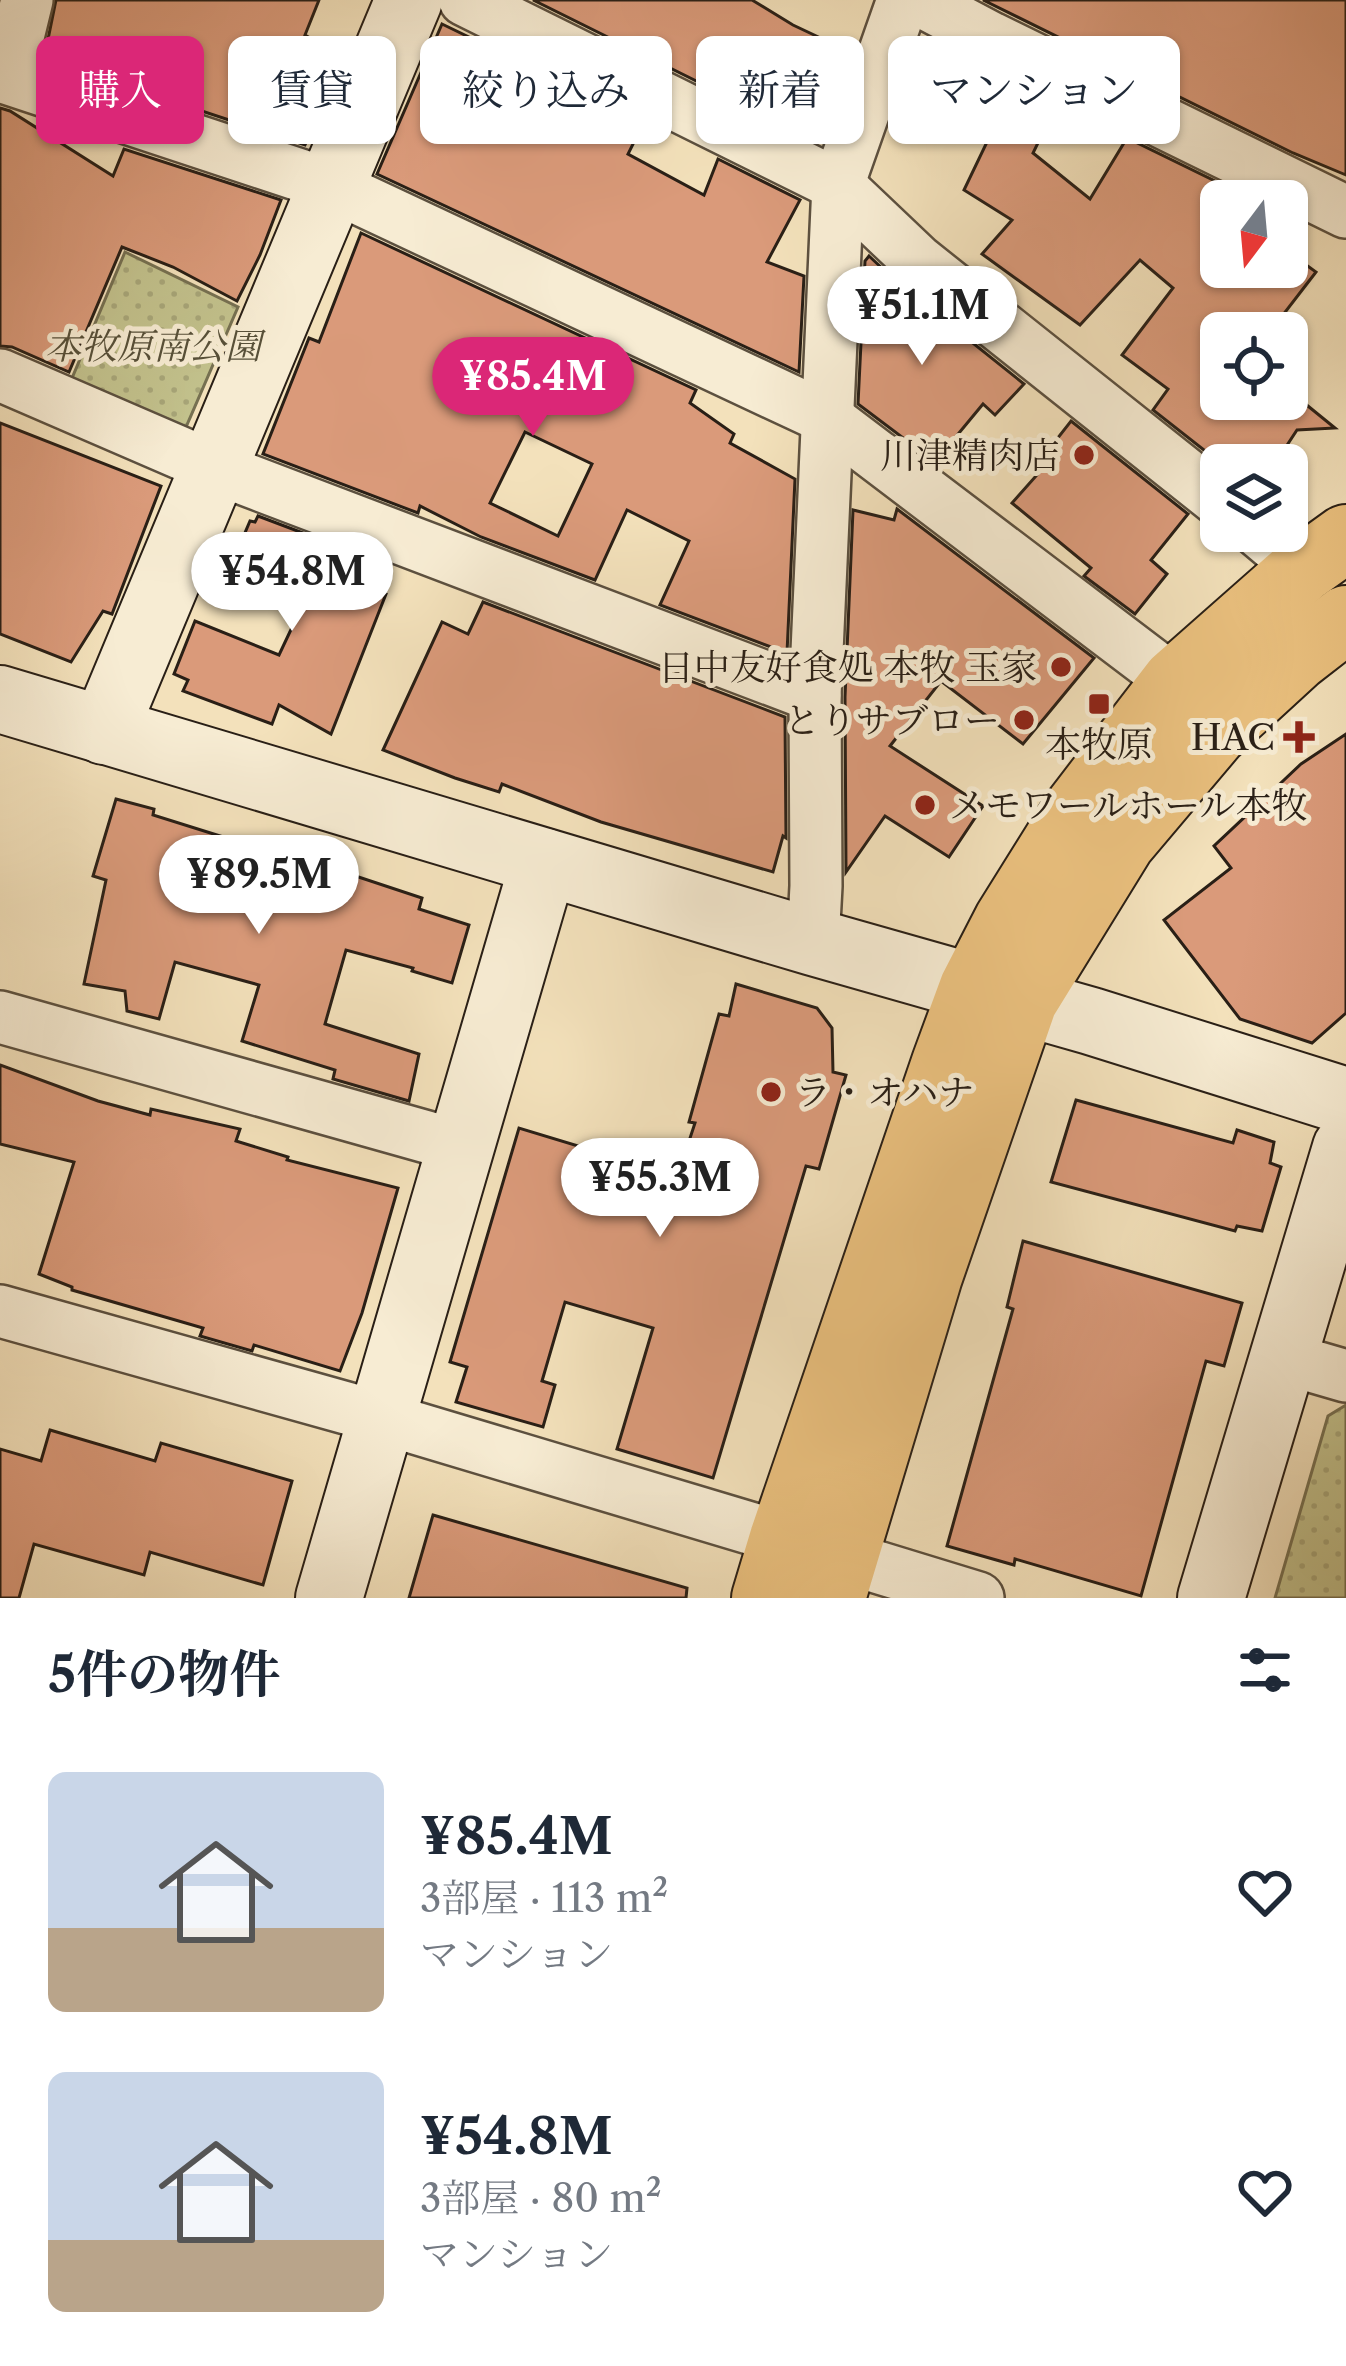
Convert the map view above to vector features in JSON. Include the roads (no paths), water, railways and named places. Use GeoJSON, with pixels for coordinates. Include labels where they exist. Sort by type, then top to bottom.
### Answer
{"type":"FeatureCollection","features":[{"type":"Feature","properties":{"kind":"main road"},"geometry":{"type":"LineString","coordinates":[[806,1573],[929,1276],[994,1080],[998,994],[1009,916],[1075,812],[1175,682],[1296,552]]}},
{"type":"Feature","properties":{"kind":"main road"},"geometry":{"type":"LineString","coordinates":[[998,994],[1214,733],[1297,656],[1346,619]]}},
{"type":"Feature","properties":{"kind":"street"},"geometry":{"type":"LineString","coordinates":[[27,0],[4,77],[330,184],[826,418],[1175,682]]}},
{"type":"Feature","properties":{"kind":"street"},"geometry":{"type":"LineString","coordinates":[[104,731],[409,0]]}},
{"type":"Feature","properties":{"kind":"street"},"geometry":{"type":"LineString","coordinates":[[465,0],[838,185],[918,261],[1200,485]]}},
{"type":"Feature","properties":{"kind":"street"},"geometry":{"type":"LineString","coordinates":[[813,942],[815,696],[838,185],[903,0]]}},
{"type":"Feature","properties":{"kind":"street"},"geometry":{"type":"LineString","coordinates":[[919,0],[1346,212]]}},
{"type":"Feature","properties":{"kind":"street"},"geometry":{"type":"LineString","coordinates":[[0,375],[213,467],[815,696]]}},
{"type":"Feature","properties":{"kind":"street"},"geometry":{"type":"LineString","coordinates":[[0,700],[1346,1101]]}},
{"type":"Feature","properties":{"kind":"street"},"geometry":{"type":"LineString","coordinates":[[329,1598],[544,862]]}},
{"type":"Feature","properties":{"kind":"street"},"geometry":{"type":"LineString","coordinates":[[0,1017],[459,1146]]}},
{"type":"Feature","properties":{"kind":"street"},"geometry":{"type":"LineString","coordinates":[[1211,1598],[1346,1148]]}},
{"type":"Feature","properties":{"kind":"street"},"geometry":{"type":"LineString","coordinates":[[0,1310],[382,1418],[806,1573],[978,1598]]}},
{"type":"Feature","properties":{"kind":"street"},"geometry":{"type":"LineString","coordinates":[[1284,1358],[1346,1376]]}},
{"type":"Feature","properties":{"kind":"place","name":"川津精肉店"},"geometry":{"type":"Point","coordinates":[1084,455]}},
{"type":"Feature","properties":{"kind":"place","name":"日中友好食処 本牧 玉家"},"geometry":{"type":"Point","coordinates":[1061,667]}},
{"type":"Feature","properties":{"kind":"place","name":"本牧原"},"geometry":{"type":"Point","coordinates":[1099,704]}},
{"type":"Feature","properties":{"kind":"place","name":"とりサブロー"},"geometry":{"type":"Point","coordinates":[1024,720]}},
{"type":"Feature","properties":{"kind":"place","name":"HAC"},"geometry":{"type":"Point","coordinates":[1299,737]}},
{"type":"Feature","properties":{"kind":"place","name":"メモワールホール本牧"},"geometry":{"type":"Point","coordinates":[925,805]}},
{"type":"Feature","properties":{"kind":"place","name":"ラ・オハナ"},"geometry":{"type":"Point","coordinates":[771,1092]}},
{"type":"Feature","properties":{"kind":"park label","name":"本牧原南公園"},"geometry":{"type":"Point","coordinates":[153,346]}}]}
